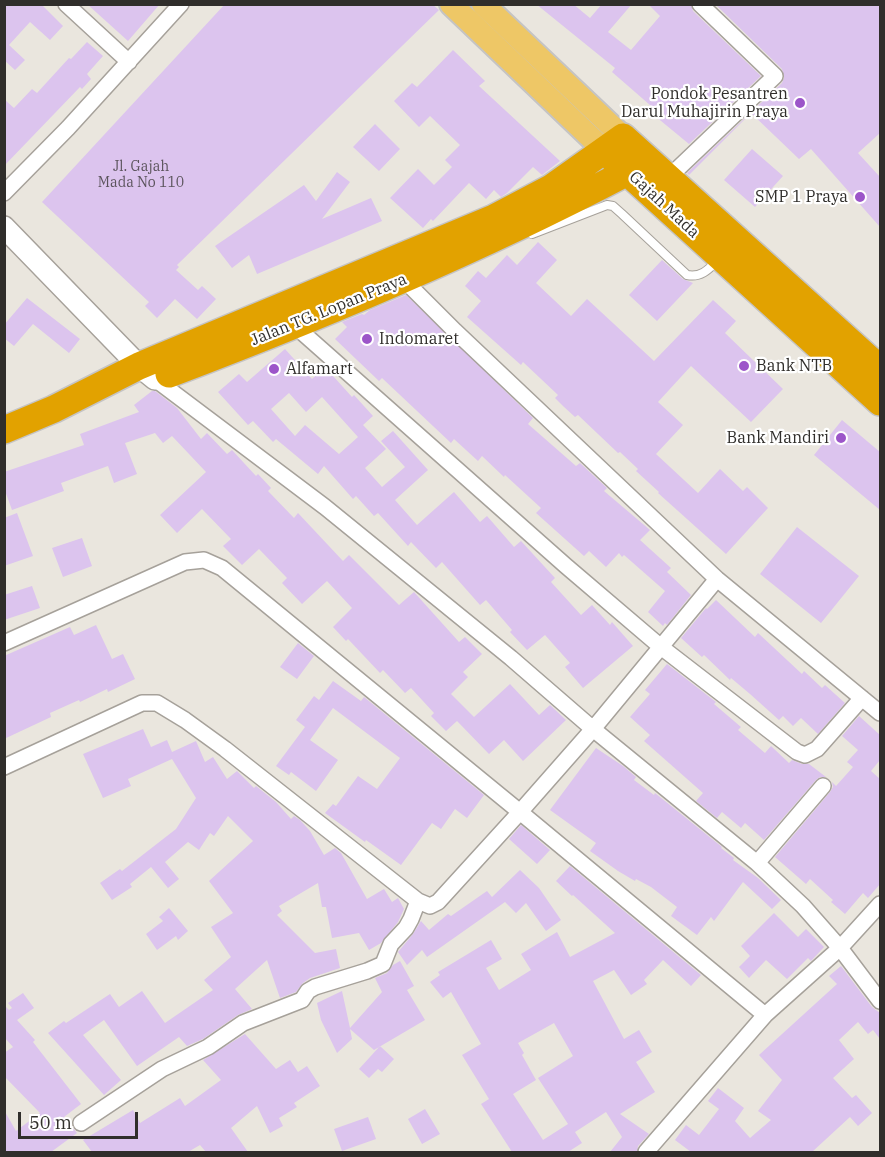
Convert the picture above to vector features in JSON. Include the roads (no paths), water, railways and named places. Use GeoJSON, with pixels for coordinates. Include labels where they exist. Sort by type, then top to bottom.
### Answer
{"type":"FeatureCollection","features":[{"type":"Feature","properties":{"kind":"highway","name":"Gajah Mada"},"geometry":{"type":"LineString","coordinates":[[614,143],[880,369]]}},
{"type":"Feature","properties":{"kind":"highway","name":"Jalan TG. Lopan Praya"},"geometry":{"type":"LineString","coordinates":[[4,430],[147,373],[494,218],[551,188],[614,143]]}},
{"type":"Feature","properties":{"kind":"highway","name":"Gajah Mada"},"geometry":{"type":"LineString","coordinates":[[648,170],[720,257],[880,402]]}},
{"type":"Feature","properties":{"kind":"highway","name":"Jalan TG. Lopan Praya"},"geometry":{"type":"LineString","coordinates":[[4,448],[147,373],[296,326],[323,312],[514,236],[573,202],[648,170]]}},
{"type":"Feature","properties":{"kind":"main road","name":"Gajah Mada"},"geometry":{"type":"LineString","coordinates":[[451,4],[614,143]]}},
{"type":"Feature","properties":{"kind":"main road","name":"Gajah Mada"},"geometry":{"type":"LineString","coordinates":[[483,4],[614,143]]}},
{"type":"Feature","properties":{"kind":"street"},"geometry":{"type":"LineString","coordinates":[[66,4],[129,62]]}},
{"type":"Feature","properties":{"kind":"street"},"geometry":{"type":"LineString","coordinates":[[4,193],[182,4]]}},
{"type":"Feature","properties":{"kind":"street"},"geometry":{"type":"LineString","coordinates":[[648,170],[775,76],[700,4]]}},
{"type":"Feature","properties":{"kind":"street"},"geometry":{"type":"LineString","coordinates":[[4,227],[147,373],[325,507],[757,863],[803,906],[840,948],[880,1001]]}},
{"type":"Feature","properties":{"kind":"street"},"geometry":{"type":"LineString","coordinates":[[404,280],[717,579],[880,713]]}},
{"type":"Feature","properties":{"kind":"street"},"geometry":{"type":"LineString","coordinates":[[296,326],[461,475],[661,647],[801,754],[812,753],[817,749],[862,698]]}},
{"type":"Feature","properties":{"kind":"street"},"geometry":{"type":"LineString","coordinates":[[4,643],[185,562],[204,560],[222,568],[765,1015]]}},
{"type":"Feature","properties":{"kind":"street"},"geometry":{"type":"LineString","coordinates":[[4,767],[142,703],[157,703],[225,748],[418,901],[430,906],[438,902],[593,729],[717,579]]}},
{"type":"Feature","properties":{"kind":"street"},"geometry":{"type":"LineString","coordinates":[[757,863],[823,786]]}},
{"type":"Feature","properties":{"kind":"street"},"geometry":{"type":"LineString","coordinates":[[81,1123],[162,1069],[208,1047],[243,1023],[303,1000],[308,991],[315,987],[381,966],[386,961],[391,944],[411,920],[418,901]]}},
{"type":"Feature","properties":{"kind":"street"},"geometry":{"type":"LineString","coordinates":[[646,1152],[765,1015],[840,948],[880,904]]}},
{"type":"Feature","properties":{"kind":"lane"},"geometry":{"type":"LineString","coordinates":[[514,236],[607,205],[613,206],[687,275],[694,277],[704,273],[720,257]]}},
{"type":"Feature","properties":{"kind":"place","name":"Pondok Pesantren Darul Muhajirin Praya"},"geometry":{"type":"Point","coordinates":[800,103]}},
{"type":"Feature","properties":{"kind":"place","name":"SMP 1 Praya"},"geometry":{"type":"Point","coordinates":[860,197]}},
{"type":"Feature","properties":{"kind":"place","name":"Indomaret"},"geometry":{"type":"Point","coordinates":[367,339]}},
{"type":"Feature","properties":{"kind":"place","name":"Bank NTB"},"geometry":{"type":"Point","coordinates":[744,366]}},
{"type":"Feature","properties":{"kind":"place","name":"Alfamart"},"geometry":{"type":"Point","coordinates":[274,369]}},
{"type":"Feature","properties":{"kind":"place","name":"Bank Mandiri"},"geometry":{"type":"Point","coordinates":[841,438]}}]}
